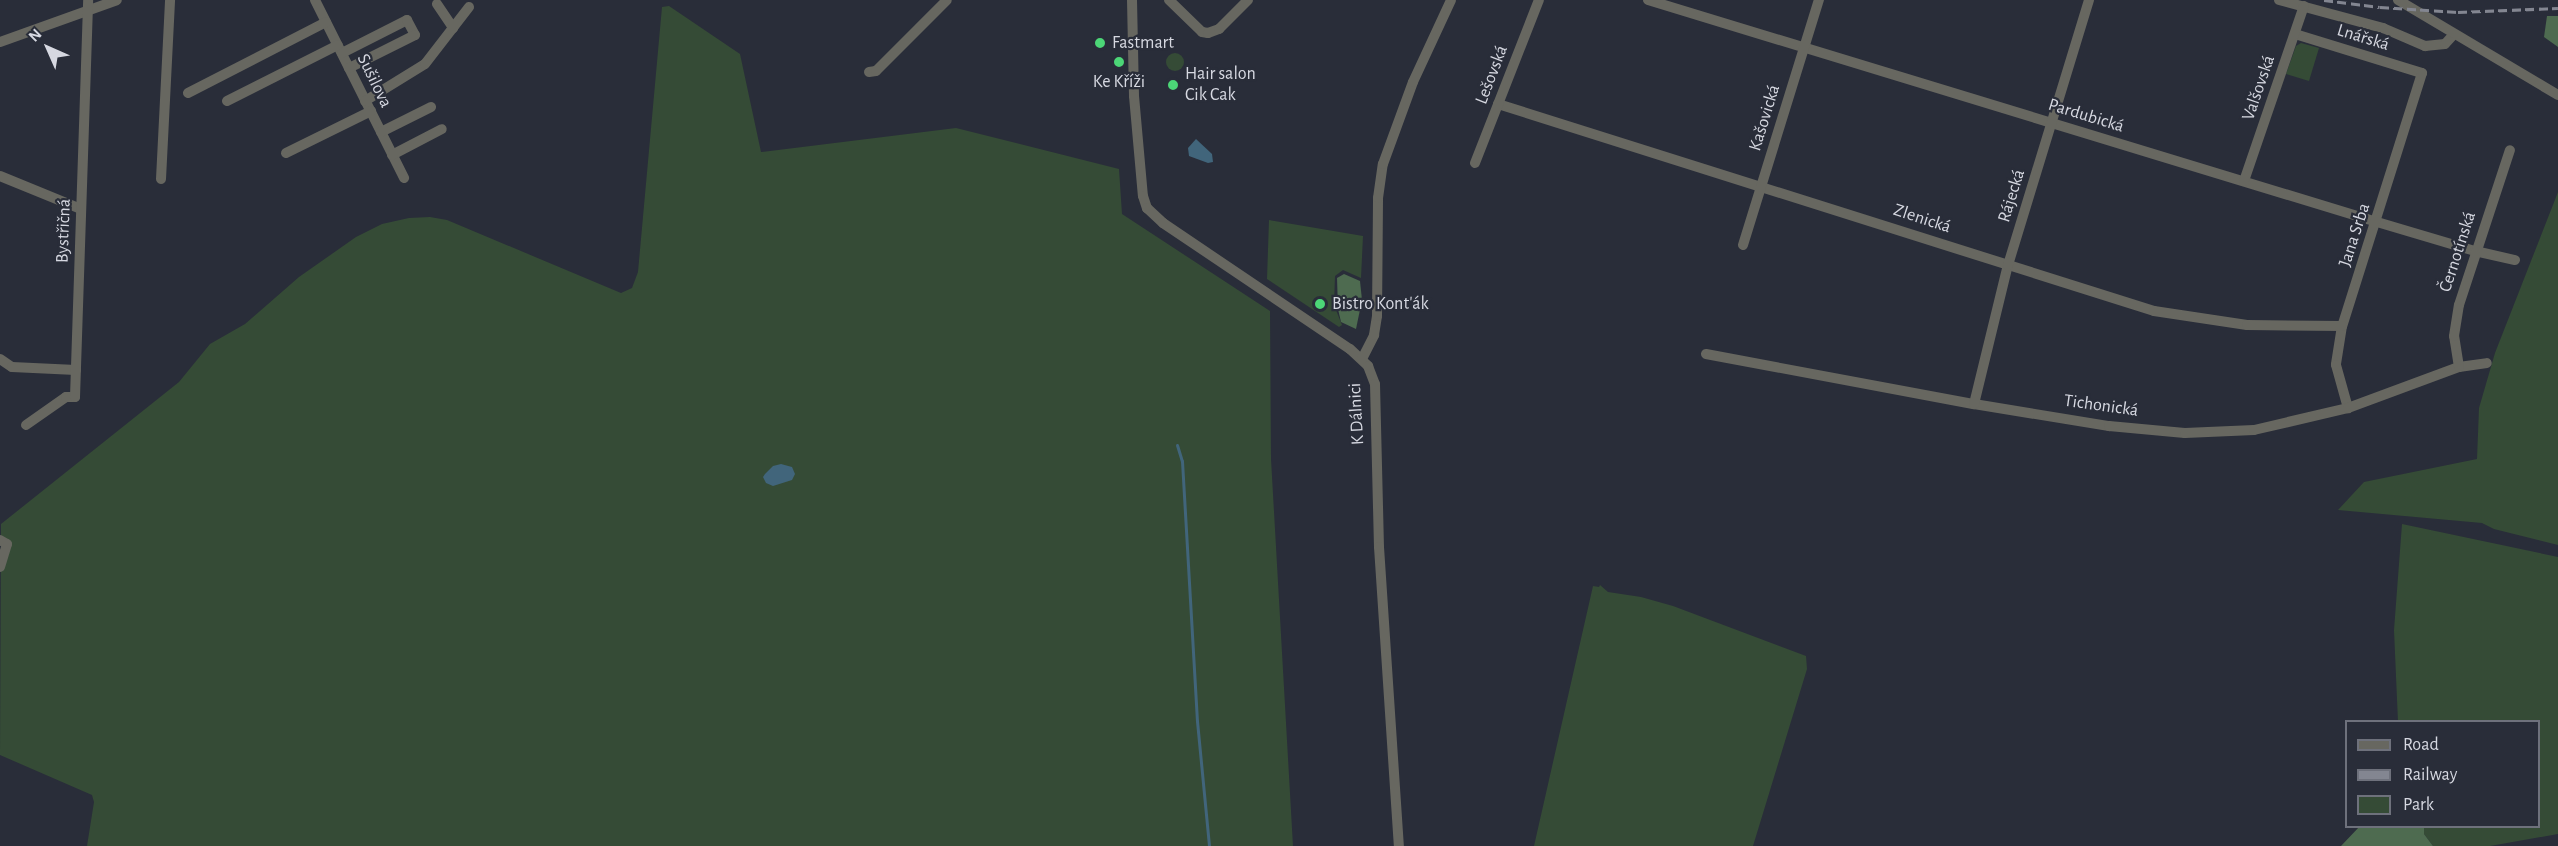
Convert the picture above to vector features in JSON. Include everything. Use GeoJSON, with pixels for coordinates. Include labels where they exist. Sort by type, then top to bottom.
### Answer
{"type":"FeatureCollection","features":[{"type":"Feature","properties":{"kind":"street"},"geometry":{"type":"LineString","coordinates":[[0,42],[88,5],[117,0]]}},
{"type":"Feature","properties":{"kind":"street"},"geometry":{"type":"LineString","coordinates":[[161,179],[170,0]]}},
{"type":"Feature","properties":{"kind":"street","name":"Sušilova"},"geometry":{"type":"LineString","coordinates":[[315,0],[404,178]]}},
{"type":"Feature","properties":{"kind":"street"},"geometry":{"type":"LineString","coordinates":[[869,72],[876,71],[947,0]]}},
{"type":"Feature","properties":{"kind":"street"},"geometry":{"type":"LineString","coordinates":[[1132,0],[1134,96],[1143,196],[1147,208],[1163,223],[1362,359]]}},
{"type":"Feature","properties":{"kind":"street"},"geometry":{"type":"LineString","coordinates":[[1172,3],[1202,32],[1208,33],[1219,29],[1248,0]]}},
{"type":"Feature","properties":{"kind":"street","name":"K Dálnici"},"geometry":{"type":"LineString","coordinates":[[1399,846],[1379,547],[1376,395],[1372,375],[1362,359],[1374,335],[1377,316],[1378,198],[1383,164],[1413,82],[1451,0]]}},
{"type":"Feature","properties":{"kind":"street","name":"Lešovská"},"geometry":{"type":"LineString","coordinates":[[1475,163],[1539,0]]}},
{"type":"Feature","properties":{"kind":"street","name":"Pardubická"},"geometry":{"type":"LineString","coordinates":[[1648,0],[2377,222],[2475,251],[2515,260]]}},
{"type":"Feature","properties":{"kind":"street","name":"Kašovická"},"geometry":{"type":"LineString","coordinates":[[1743,245],[1819,0]]}},
{"type":"Feature","properties":{"kind":"street","name":"Rájecká"},"geometry":{"type":"LineString","coordinates":[[1974,404],[2008,265],[2089,0]]}},
{"type":"Feature","properties":{"kind":"street","name":"Lnářská"},"geometry":{"type":"LineString","coordinates":[[2279,0],[2384,28],[2425,46],[2445,44],[2453,35]]}},
{"type":"Feature","properties":{"kind":"street"},"geometry":{"type":"LineString","coordinates":[[2398,0],[2422,13],[2453,35],[2558,95]]}},
{"type":"Feature","properties":{"kind":"street"},"geometry":{"type":"LineString","coordinates":[[437,4],[453,28]]}},
{"type":"Feature","properties":{"kind":"street","name":"Bystřičná"},"geometry":{"type":"LineString","coordinates":[[26,425],[66,397],[75,397],[88,5]]}},
{"type":"Feature","properties":{"kind":"street","name":"Valšovská"},"geometry":{"type":"LineString","coordinates":[[2244,182],[2304,6]]}},
{"type":"Feature","properties":{"kind":"street"},"geometry":{"type":"LineString","coordinates":[[365,101],[417,72],[469,7]]}},
{"type":"Feature","properties":{"kind":"street"},"geometry":{"type":"LineString","coordinates":[[227,101],[407,20],[415,35],[349,68]]}},
{"type":"Feature","properties":{"kind":"street"},"geometry":{"type":"LineString","coordinates":[[188,93],[326,22]]}},
{"type":"Feature","properties":{"kind":"street","name":"Lnářská"},"geometry":{"type":"LineString","coordinates":[[2295,34],[2422,73]]}},
{"type":"Feature","properties":{"kind":"street","name":"Jana Srba"},"geometry":{"type":"LineString","coordinates":[[2348,408],[2336,365],[2342,326],[2377,222],[2422,73]]}},
{"type":"Feature","properties":{"kind":"street","name":"Zlenická"},"geometry":{"type":"LineString","coordinates":[[1498,104],[1761,185],[2154,311],[2247,325],[2342,326]]}},
{"type":"Feature","properties":{"kind":"street"},"geometry":{"type":"LineString","coordinates":[[381,132],[431,107]]}},
{"type":"Feature","properties":{"kind":"street"},"geometry":{"type":"LineString","coordinates":[[286,153],[370,111]]}},
{"type":"Feature","properties":{"kind":"street"},"geometry":{"type":"LineString","coordinates":[[392,155],[442,129]]}},
{"type":"Feature","properties":{"kind":"street","name":"Černotínská"},"geometry":{"type":"LineString","coordinates":[[2459,367],[2454,336],[2459,305],[2510,150]]}},
{"type":"Feature","properties":{"kind":"street"},"geometry":{"type":"LineString","coordinates":[[0,176],[81,208]]}},
{"type":"Feature","properties":{"kind":"street","name":"Tichonická"},"geometry":{"type":"LineString","coordinates":[[1706,354],[1974,404],[2109,426],[2185,433],[2254,430],[2348,408],[2459,367],[2487,363]]}},
{"type":"Feature","properties":{"kind":"street"},"geometry":{"type":"LineString","coordinates":[[0,359],[12,367],[76,370]]}},
{"type":"Feature","properties":{"kind":"street"},"geometry":{"type":"LineString","coordinates":[[0,567],[4,542]]}},
{"type":"Feature","properties":{"kind":"green space"},"geometry":{"type":"Polygon","coordinates":[[[669,6],[740,54],[761,152],[956,128],[1119,169],[1122,214],[1270,311],[1271,459],[1293,846],[87,846],[94,802],[92,795],[0,755],[1,524],[179,382],[210,344],[245,324],[299,277],[356,237],[382,224],[409,218],[430,217],[447,220],[621,293],[632,288],[638,272],[662,7],[669,6]]]}},
{"type":"Feature","properties":{"kind":"green space"},"geometry":{"type":"Polygon","coordinates":[[[2547,16],[2558,16],[2558,47],[2544,37],[2547,16]]]}},
{"type":"Feature","properties":{"kind":"green space"},"geometry":{"type":"Polygon","coordinates":[[[2301,43],[2319,48],[2309,81],[2286,74],[2296,46],[2301,43]]]}},
{"type":"Feature","properties":{"kind":"green space"},"geometry":{"type":"Polygon","coordinates":[[[1175,53],[1181,56],[1184,62],[1181,68],[1175,71],[1169,68],[1166,62],[1169,56],[1175,53]]]}},
{"type":"Feature","properties":{"kind":"green space"},"geometry":{"type":"Polygon","coordinates":[[[2558,192],[2558,545],[2494,529],[2482,523],[2338,510],[2364,482],[2477,459],[2479,408],[2495,353],[2558,192]]]}},
{"type":"Feature","properties":{"kind":"green space"},"geometry":{"type":"Polygon","coordinates":[[[1269,220],[1363,236],[1361,278],[1343,270],[1335,276],[1334,305],[1342,325],[1339,327],[1267,279],[1269,220]]]}},
{"type":"Feature","properties":{"kind":"green space"},"geometry":{"type":"Polygon","coordinates":[[[1344,274],[1360,281],[1362,300],[1356,329],[1341,322],[1338,309],[1337,278],[1344,274]]]}},
{"type":"Feature","properties":{"kind":"green space"},"geometry":{"type":"Polygon","coordinates":[[[2402,524],[2558,557],[2558,834],[2490,846],[2433,846],[2424,834],[2424,828],[2540,828],[2540,720],[2398,720],[2394,630],[2402,524]]]}},
{"type":"Feature","properties":{"kind":"green space"},"geometry":{"type":"Polygon","coordinates":[[[1600,585],[1608,592],[1641,597],[1673,606],[1806,656],[1807,669],[1753,846],[1534,846],[1593,586],[1599,587],[1600,585]]]}},
{"type":"Feature","properties":{"kind":"green space"},"geometry":{"type":"Polygon","coordinates":[[[2358,828],[2424,828],[2424,834],[2433,846],[2341,846],[2358,828]]]}},
{"type":"Feature","properties":{"kind":"water"},"geometry":{"type":"Polygon","coordinates":[[[1196,139],[1212,154],[1213,162],[1208,163],[1189,156],[1188,148],[1196,139]]]}},
{"type":"Feature","properties":{"kind":"water"},"geometry":{"type":"Polygon","coordinates":[[[781,464],[792,467],[795,474],[792,480],[773,486],[766,483],[763,477],[765,474],[773,466],[781,464]]]}},
{"type":"Feature","properties":{"kind":"waterway"},"geometry":{"type":"LineString","coordinates":[[1177,445],[1182,461],[1197,721],[1209,846]]}},
{"type":"Feature","properties":{"kind":"railway"},"geometry":{"type":"LineString","coordinates":[[2324,0],[2380,7],[2458,12],[2558,8]]}},
{"type":"Feature","properties":{"kind":"place","name":"Fastmart"},"geometry":{"type":"Point","coordinates":[1100,43]}},
{"type":"Feature","properties":{"kind":"place","name":"Ke Kříži"},"geometry":{"type":"Point","coordinates":[1119,62]}},
{"type":"Feature","properties":{"kind":"place","name":"Hair salon Cik Cak"},"geometry":{"type":"Point","coordinates":[1173,85]}},
{"type":"Feature","properties":{"kind":"place","name":"Bistro Kont'ák"},"geometry":{"type":"Point","coordinates":[1320,304]}}]}
